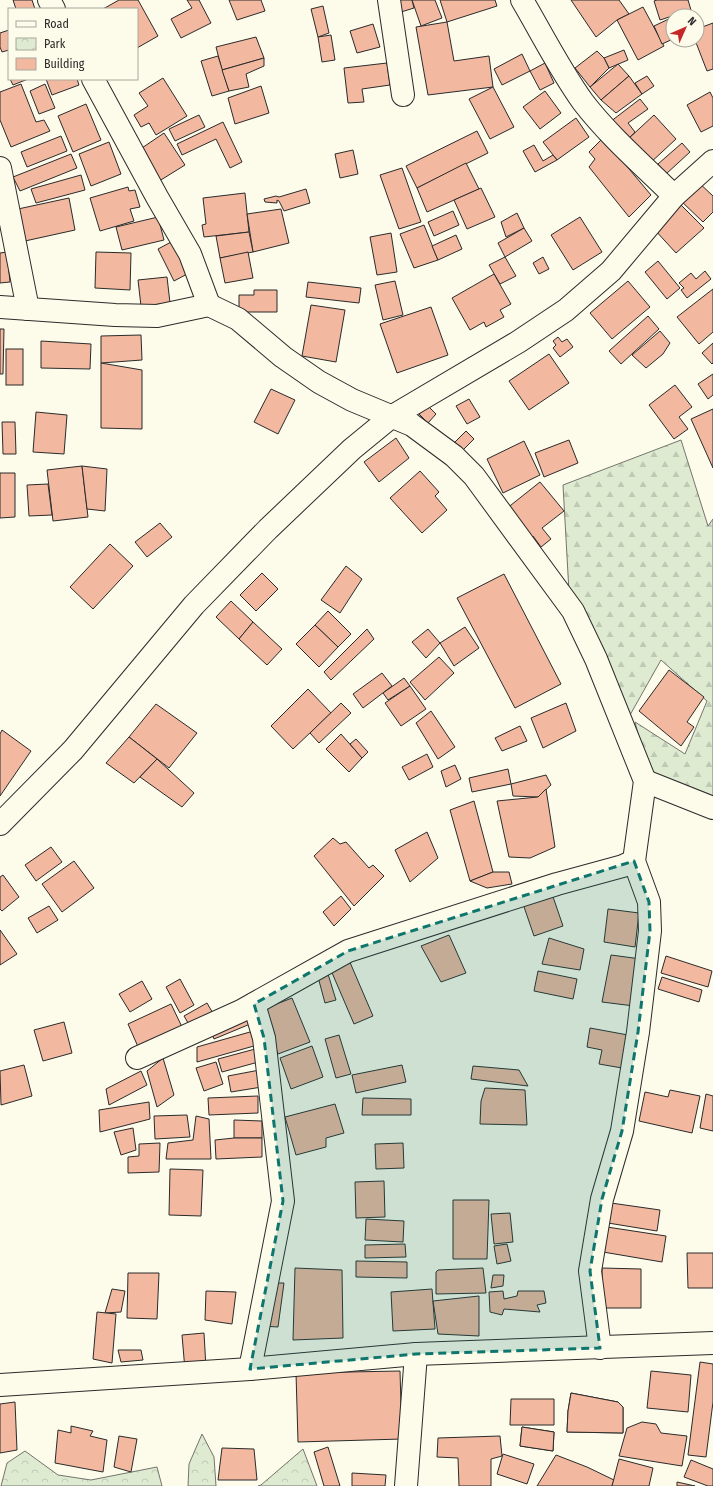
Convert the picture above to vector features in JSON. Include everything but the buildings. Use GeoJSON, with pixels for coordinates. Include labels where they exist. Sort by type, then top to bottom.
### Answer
{"type":"FeatureCollection","features":[{"type":"Feature","properties":{"kind":"street"},"geometry":{"type":"LineString","coordinates":[[389,0],[403,95]]}},
{"type":"Feature","properties":{"kind":"street"},"geometry":{"type":"LineString","coordinates":[[522,0],[568,80],[584,103],[628,151],[674,196]]}},
{"type":"Feature","properties":{"kind":"street"},"geometry":{"type":"LineString","coordinates":[[94,80],[156,197],[190,254],[209,305]]}},
{"type":"Feature","properties":{"kind":"street"},"geometry":{"type":"LineString","coordinates":[[0,824],[73,750],[194,605],[268,529],[352,449],[391,416],[518,342],[566,310],[611,271],[674,196],[713,161]]}},
{"type":"Feature","properties":{"kind":"street"},"geometry":{"type":"LineString","coordinates":[[0,168],[28,309]]}},
{"type":"Feature","properties":{"kind":"street"},"geometry":{"type":"LineString","coordinates":[[0,307],[115,315],[157,316],[209,305],[238,319],[283,357],[319,382],[352,400],[412,425],[454,456],[474,476],[573,611],[596,659],[645,780],[634,861],[649,902],[650,931],[638,1032],[622,1131],[602,1199],[590,1271],[600,1348]]}},
{"type":"Feature","properties":{"kind":"street"},"geometry":{"type":"LineString","coordinates":[[645,780],[713,808]]}},
{"type":"Feature","properties":{"kind":"street"},"geometry":{"type":"LineString","coordinates":[[137,1058],[241,1011],[348,951],[556,884],[624,866],[634,861]]}},
{"type":"Feature","properties":{"kind":"street"},"geometry":{"type":"LineString","coordinates":[[250,1369],[283,1201],[264,1038],[254,1004]]}},
{"type":"Feature","properties":{"kind":"street"},"geometry":{"type":"LineString","coordinates":[[0,1385],[250,1369],[416,1354],[713,1343]]}},
{"type":"Feature","properties":{"kind":"street"},"geometry":{"type":"LineString","coordinates":[[406,1486],[416,1354]]}},
{"type":"Feature","properties":{"kind":"highlighted area"},"geometry":{"type":"Polygon","coordinates":[[[634,861],[649,902],[650,931],[638,1032],[622,1131],[602,1199],[590,1271],[600,1348],[416,1354],[250,1369],[283,1201],[264,1038],[254,1004],[348,951],[634,861]]]}},
{"type":"Feature","properties":{"kind":"green space"},"geometry":{"type":"Polygon","coordinates":[[[681,440],[708,526],[713,519],[713,801],[648,773],[635,722],[685,754],[707,701],[661,660],[630,715],[569,592],[563,485],[681,440]]]}},
{"type":"Feature","properties":{"kind":"green space"},"geometry":{"type":"Polygon","coordinates":[[[202,1434],[214,1457],[216,1486],[188,1486],[189,1464],[202,1434]]]}},
{"type":"Feature","properties":{"kind":"green space"},"geometry":{"type":"Polygon","coordinates":[[[303,1449],[317,1486],[258,1486],[261,1485],[303,1449]]]}},
{"type":"Feature","properties":{"kind":"green space"},"geometry":{"type":"Polygon","coordinates":[[[25,1451],[58,1475],[91,1480],[157,1467],[162,1486],[1,1486],[7,1463],[25,1451]]]}}]}
